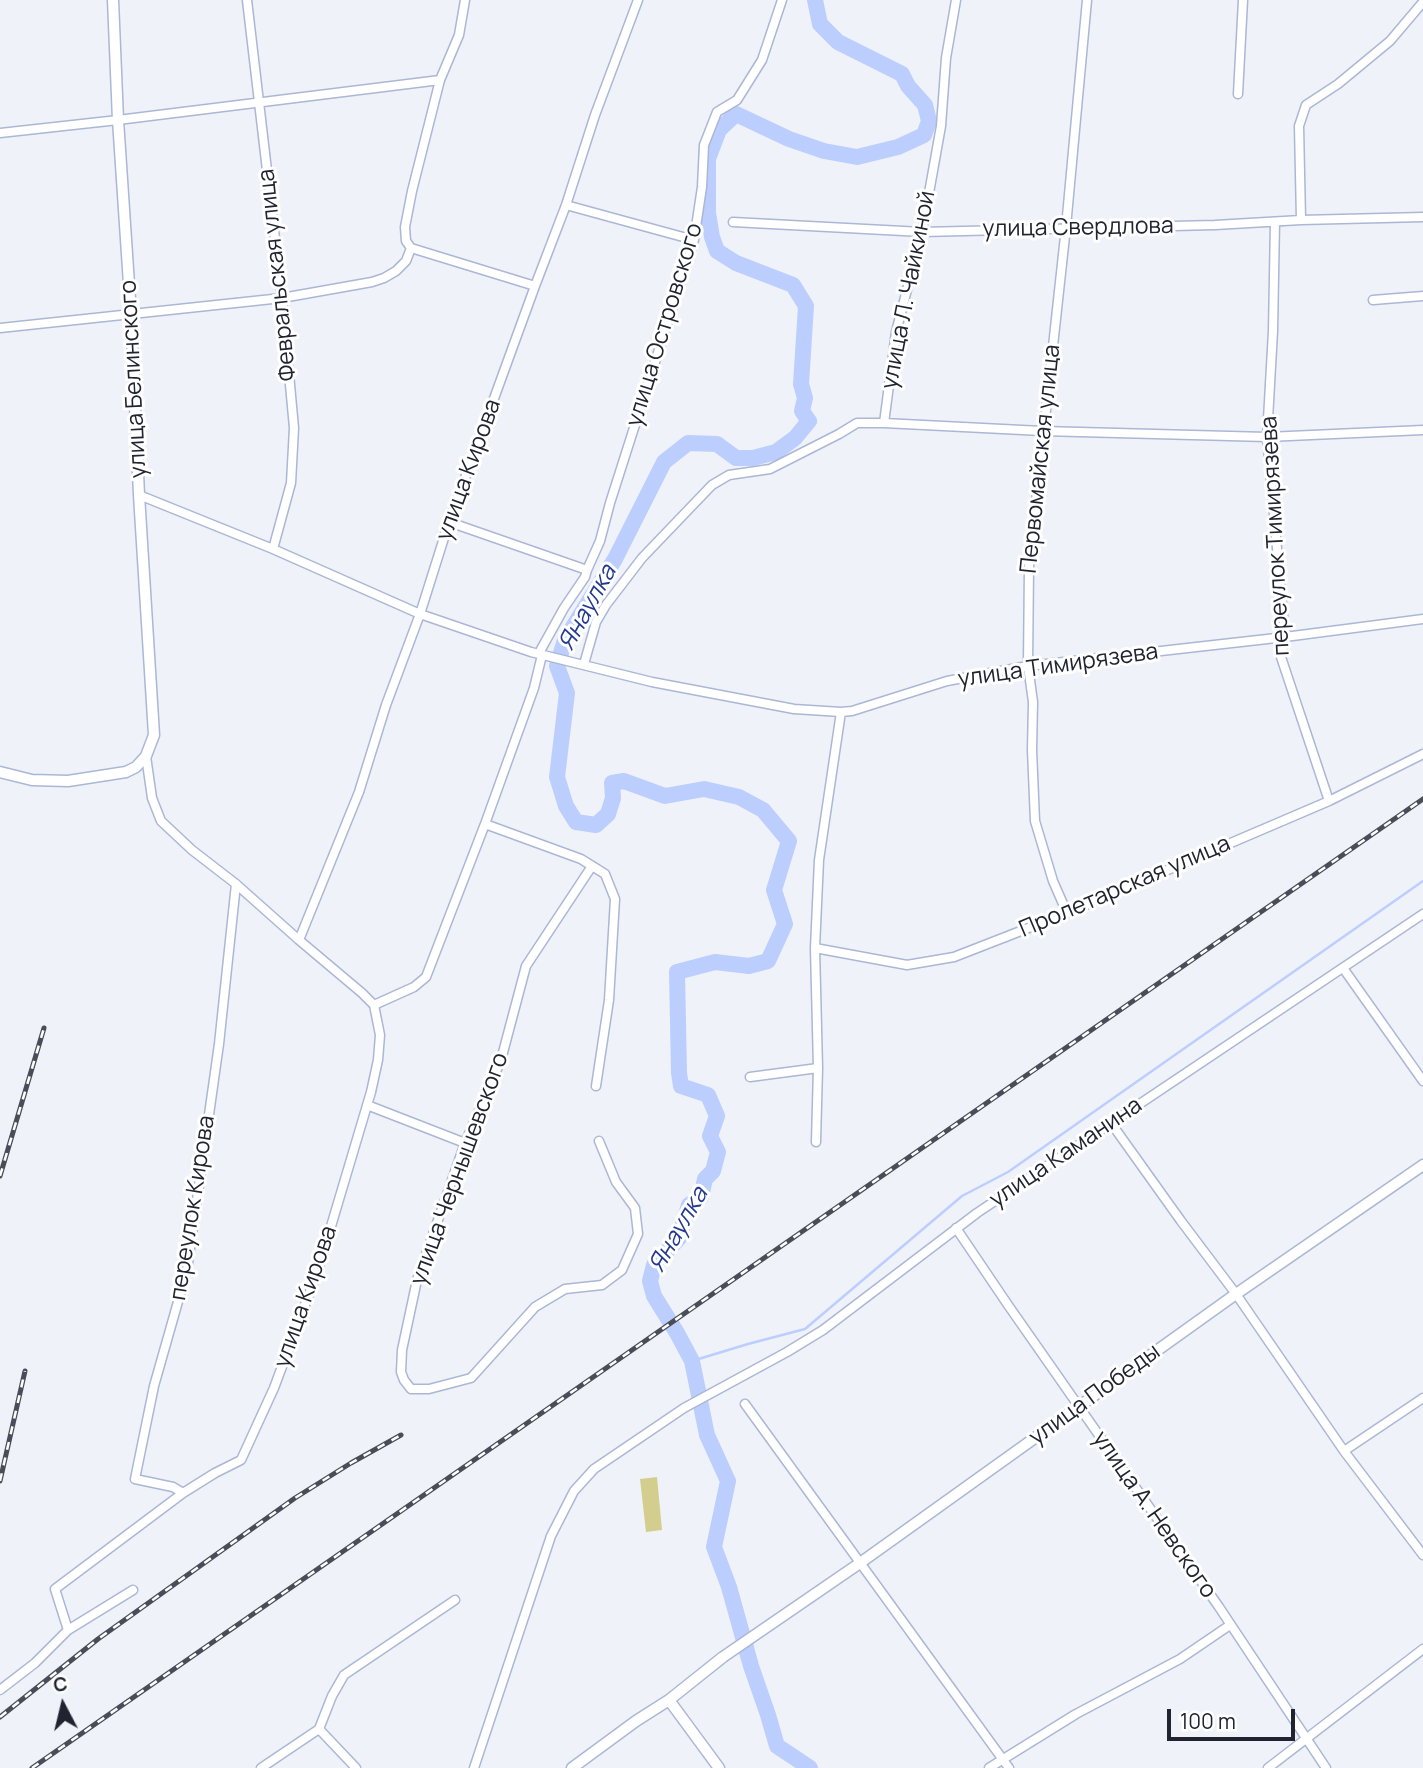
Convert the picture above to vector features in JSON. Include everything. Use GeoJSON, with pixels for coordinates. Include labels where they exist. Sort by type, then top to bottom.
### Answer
{"type":"FeatureCollection","features":[{"type":"Feature","properties":{"kind":"street","name":"улица Белинского"},"geometry":{"type":"LineString","coordinates":[[113,0],[139,495],[154,712],[154,735],[146,756]]}},
{"type":"Feature","properties":{"kind":"street","name":"Февральская улица"},"geometry":{"type":"LineString","coordinates":[[247,0],[282,298],[294,428],[291,483],[273,549]]}},
{"type":"Feature","properties":{"kind":"street","name":"улица Кирова"},"geometry":{"type":"LineString","coordinates":[[299,940],[359,792],[449,522],[638,0]]}},
{"type":"Feature","properties":{"kind":"street","name":"улица Островского"},"geometry":{"type":"LineString","coordinates":[[374,1005],[414,987],[426,977],[534,688],[540,654],[564,608],[585,577],[600,541],[694,240],[702,187],[704,145],[717,112],[737,100],[762,60],[782,0]]}},
{"type":"Feature","properties":{"kind":"street","name":"улица Л. Чайкиной"},"geometry":{"type":"LineString","coordinates":[[884,423],[896,332],[922,232],[941,126],[946,58],[956,0]]}},
{"type":"Feature","properties":{"kind":"street","name":"Первомайская улица"},"geometry":{"type":"LineString","coordinates":[[1067,913],[1053,881],[1035,821],[1033,702],[1028,666],[1029,566],[1066,228],[1087,0]]}},
{"type":"Feature","properties":{"kind":"street"},"geometry":{"type":"LineString","coordinates":[[1238,93],[1243,0]]}},
{"type":"Feature","properties":{"kind":"street"},"geometry":{"type":"LineString","coordinates":[[464,1],[459,35],[440,80],[407,219],[406,241],[411,248],[535,286]]}},
{"type":"Feature","properties":{"kind":"street"},"geometry":{"type":"LineString","coordinates":[[1301,220],[1299,125],[1306,105],[1338,84],[1390,41],[1423,2]]}},
{"type":"Feature","properties":{"kind":"street"},"geometry":{"type":"LineString","coordinates":[[0,133],[440,80]]}},
{"type":"Feature","properties":{"kind":"street"},"geometry":{"type":"LineString","coordinates":[[566,205],[694,240]]}},
{"type":"Feature","properties":{"kind":"street","name":"улица Свердлова"},"geometry":{"type":"LineString","coordinates":[[733,222],[922,232],[1423,217]]}},
{"type":"Feature","properties":{"kind":"street","name":"переулок Тимирязева"},"geometry":{"type":"LineString","coordinates":[[1275,222],[1267,437],[1285,637],[1281,657],[1329,801]]}},
{"type":"Feature","properties":{"kind":"street"},"geometry":{"type":"LineString","coordinates":[[0,328],[282,298],[373,282],[396,271],[411,248]]}},
{"type":"Feature","properties":{"kind":"street"},"geometry":{"type":"LineString","coordinates":[[1373,300],[1423,296]]}},
{"type":"Feature","properties":{"kind":"street"},"geometry":{"type":"LineString","coordinates":[[580,663],[596,622],[606,605],[642,558],[712,485],[729,475],[770,469],[857,423],[1267,437],[1423,430]]}},
{"type":"Feature","properties":{"kind":"street"},"geometry":{"type":"LineString","coordinates":[[139,495],[273,549],[420,614],[540,654]]}},
{"type":"Feature","properties":{"kind":"street"},"geometry":{"type":"LineString","coordinates":[[449,522],[587,570]]}},
{"type":"Feature","properties":{"kind":"street","name":"улица Тимирязева"},"geometry":{"type":"LineString","coordinates":[[540,654],[652,682],[781,706],[841,712],[852,711],[947,681],[1028,666],[1423,619]]}},
{"type":"Feature","properties":{"kind":"street"},"geometry":{"type":"LineString","coordinates":[[816,1142],[818,1068],[815,948],[819,860],[841,712]]}},
{"type":"Feature","properties":{"kind":"street","name":"Пролетарская улица"},"geometry":{"type":"LineString","coordinates":[[815,948],[907,965],[954,957],[1067,913],[1329,801],[1423,754]]}},
{"type":"Feature","properties":{"kind":"street"},"geometry":{"type":"LineString","coordinates":[[0,772],[32,780],[68,781],[126,772],[146,756]]}},
{"type":"Feature","properties":{"kind":"street"},"geometry":{"type":"LineString","coordinates":[[146,756],[152,798],[161,821],[374,1005]]}},
{"type":"Feature","properties":{"kind":"street"},"geometry":{"type":"LineString","coordinates":[[485,824],[581,859],[605,874],[615,899],[609,1000],[596,1086]]}},
{"type":"Feature","properties":{"kind":"street","name":"улица Чернышевского"},"geometry":{"type":"LineString","coordinates":[[592,866],[526,966],[501,1060],[465,1143],[417,1280],[402,1350],[401,1372],[411,1389],[429,1389],[471,1378],[535,1307],[565,1289],[602,1285],[622,1270],[638,1234],[635,1208],[616,1182],[599,1141]]}},
{"type":"Feature","properties":{"kind":"street","name":"переулок Кирова"},"geometry":{"type":"LineString","coordinates":[[183,1493],[173,1487],[135,1479],[154,1386],[187,1270],[219,1044],[236,884]]}},
{"type":"Feature","properties":{"kind":"street","name":"улица Каманина"},"geometry":{"type":"LineString","coordinates":[[474,1768],[551,1536],[574,1491],[594,1469],[684,1408],[823,1330],[957,1228],[1423,914]]}},
{"type":"Feature","properties":{"kind":"street"},"geometry":{"type":"LineString","coordinates":[[1343,968],[1423,1081]]}},
{"type":"Feature","properties":{"kind":"street","name":"улица Кирова"},"geometry":{"type":"LineString","coordinates":[[68,1630],[55,1589],[183,1493],[241,1460],[246,1451],[274,1388],[318,1270],[367,1105],[378,1060],[380,1035],[374,1005]]}},
{"type":"Feature","properties":{"kind":"street"},"geometry":{"type":"LineString","coordinates":[[750,1077],[818,1068]]}},
{"type":"Feature","properties":{"kind":"street"},"geometry":{"type":"LineString","coordinates":[[367,1105],[465,1143]]}},
{"type":"Feature","properties":{"kind":"street"},"geometry":{"type":"LineString","coordinates":[[1111,1123],[1236,1294],[1344,1451],[1423,1555]]}},
{"type":"Feature","properties":{"kind":"street","name":"улица Победы"},"geometry":{"type":"LineString","coordinates":[[669,1700],[723,1657],[1423,1165]]}},
{"type":"Feature","properties":{"kind":"street","name":"улица А. Невского"},"geometry":{"type":"LineString","coordinates":[[957,1228],[1326,1768]]}},
{"type":"Feature","properties":{"kind":"street"},"geometry":{"type":"LineString","coordinates":[[1344,1451],[1423,1398]]}},
{"type":"Feature","properties":{"kind":"street"},"geometry":{"type":"LineString","coordinates":[[745,1404],[1009,1768]]}},
{"type":"Feature","properties":{"kind":"street"},"geometry":{"type":"LineString","coordinates":[[0,1690],[35,1663],[68,1630],[133,1590]]}},
{"type":"Feature","properties":{"kind":"street"},"geometry":{"type":"LineString","coordinates":[[261,1768],[318,1728],[344,1675],[455,1600]]}},
{"type":"Feature","properties":{"kind":"street"},"geometry":{"type":"LineString","coordinates":[[989,1768],[1076,1714],[1180,1659],[1230,1625]]}},
{"type":"Feature","properties":{"kind":"street"},"geometry":{"type":"LineString","coordinates":[[1268,1768],[1423,1650]]}},
{"type":"Feature","properties":{"kind":"street"},"geometry":{"type":"LineString","coordinates":[[572,1768],[669,1700],[719,1768]]}},
{"type":"Feature","properties":{"kind":"street"},"geometry":{"type":"LineString","coordinates":[[318,1728],[356,1768]]}},
{"type":"Feature","properties":{"kind":"shaded area"},"geometry":{"type":"Polygon","coordinates":[[[657,1477],[662,1530],[646,1532],[640,1479],[657,1477]]]}},
{"type":"Feature","properties":{"kind":"waterway","name":"Янаулка"},"geometry":{"type":"LineString","coordinates":[[810,1768],[777,1746],[729,1587],[714,1547],[728,1481],[707,1435],[692,1361],[654,1296],[650,1281],[654,1265],[679,1238],[689,1205],[701,1197],[705,1179],[713,1171],[718,1152],[710,1136],[717,1116],[708,1095],[681,1086],[677,972],[715,962],[749,966],[768,961],[785,924],[774,890],[789,841],[763,810],[739,797],[704,789],[665,796],[624,781],[612,783],[613,798],[608,814],[596,825],[576,822],[566,806],[557,777],[567,693],[557,666],[565,640],[615,559],[664,462],[688,443],[717,444],[736,458],[753,458],[776,452],[795,438],[809,421],[802,411],[805,398],[801,384],[806,306],[793,285],[736,263],[717,251],[712,237],[708,213],[708,159],[719,130],[736,114],[789,139],[824,151],[857,157],[898,147],[924,135],[929,121],[925,105],[908,86],[902,74],[838,42],[820,24],[815,0]]}},
{"type":"Feature","properties":{"kind":"waterway"},"geometry":{"type":"LineString","coordinates":[[692,1361],[805,1329],[962,1196],[1008,1172],[1423,881]]}},
{"type":"Feature","properties":{"kind":"railway"},"geometry":{"type":"LineString","coordinates":[[32,1768],[1423,799]]}},
{"type":"Feature","properties":{"kind":"railway"},"geometry":{"type":"LineString","coordinates":[[0,1176],[44,1028]]}},
{"type":"Feature","properties":{"kind":"railway"},"geometry":{"type":"LineString","coordinates":[[0,1481],[25,1371]]}},
{"type":"Feature","properties":{"kind":"railway"},"geometry":{"type":"LineString","coordinates":[[0,1717],[98,1639],[295,1498],[401,1435]]}}]}
